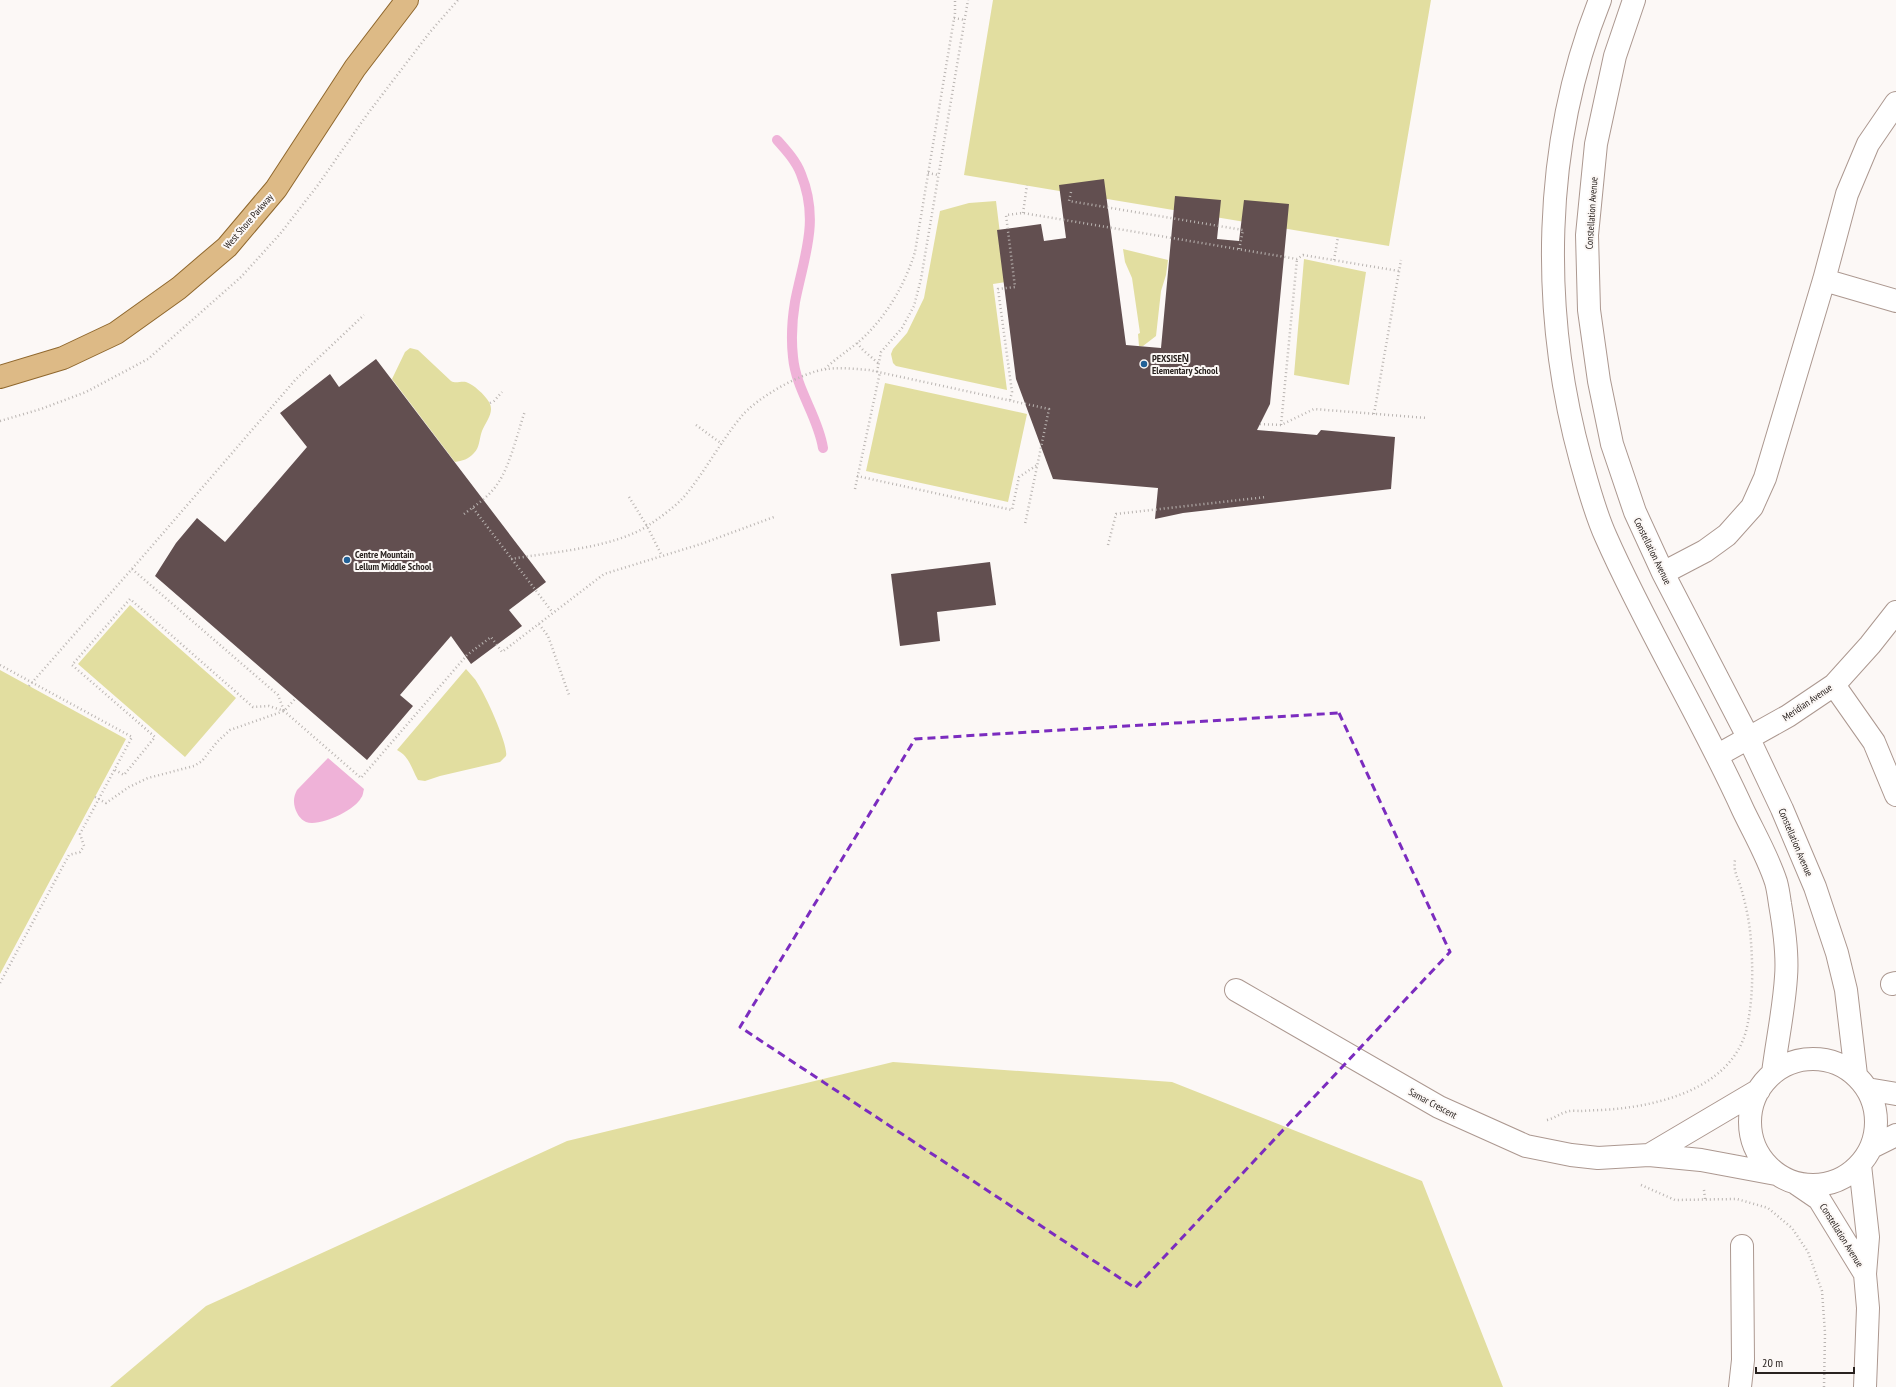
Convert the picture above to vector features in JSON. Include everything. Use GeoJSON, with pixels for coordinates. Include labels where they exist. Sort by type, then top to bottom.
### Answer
{"type":"FeatureCollection","features":[{"type":"Feature","properties":{"kind":"main road","name":"West Shore Parkway"},"geometry":{"type":"LineString","coordinates":[[0,377],[63,358],[116,333],[179,288],[227,247],[276,189],[355,68],[408,0]]}},
{"type":"Feature","properties":{"kind":"street"},"geometry":{"type":"LineString","coordinates":[[1600,0],[1586,37],[1566,118],[1555,189],[1554,276],[1559,351],[1571,425],[1604,534],[1635,599],[1718,754],[1776,883],[1782,913],[1786,976],[1773,1073]]}},
{"type":"Feature","properties":{"kind":"street","name":"Constellation Avenue"},"geometry":{"type":"LineString","coordinates":[[1634,0],[1615,56],[1596,144],[1587,235],[1590,310],[1599,381],[1612,444],[1635,512],[1663,573],[1748,737],[1782,809],[1815,887],[1837,953],[1846,990],[1862,1082]]}},
{"type":"Feature","properties":{"kind":"street"},"geometry":{"type":"LineString","coordinates":[[1663,573],[1705,551],[1726,535],[1752,507],[1765,478],[1850,187],[1868,144],[1896,103]]}},
{"type":"Feature","properties":{"kind":"street"},"geometry":{"type":"LineString","coordinates":[[1824,280],[1896,301]]}},
{"type":"Feature","properties":{"kind":"street","name":"Meridian Avenue"},"geometry":{"type":"LineString","coordinates":[[1718,754],[1788,716],[1834,685],[1870,645],[1896,612]]}},
{"type":"Feature","properties":{"kind":"street"},"geometry":{"type":"LineString","coordinates":[[1834,685],[1874,742],[1896,795]]}},
{"type":"Feature","properties":{"kind":"street","name":"Samar Crescent"},"geometry":{"type":"LineString","coordinates":[[1236,990],[1439,1107],[1526,1146],[1571,1155],[1598,1158],[1649,1155],[1701,1160],[1776,1174]]}},
{"type":"Feature","properties":{"kind":"street"},"geometry":{"type":"LineString","coordinates":[[1862,1082],[1875,1108],[1876,1128],[1872,1147],[1860,1165],[1842,1179],[1820,1186],[1797,1184],[1776,1174],[1760,1157],[1751,1135],[1751,1112],[1759,1090],[1773,1073],[1789,1064],[1806,1059],[1824,1060],[1842,1065],[1862,1082],[1896,1094]]}},
{"type":"Feature","properties":{"kind":"street","name":"Samar Crescent"},"geometry":{"type":"LineString","coordinates":[[1649,1155],[1759,1090]]}},
{"type":"Feature","properties":{"kind":"street"},"geometry":{"type":"LineString","coordinates":[[1872,1147],[1896,1135]]}},
{"type":"Feature","properties":{"kind":"street","name":"Constellation Avenue"},"geometry":{"type":"LineString","coordinates":[[1860,1165],[1868,1238],[1865,1274],[1868,1308],[1865,1387]]}},
{"type":"Feature","properties":{"kind":"street","name":"Constellation Avenue"},"geometry":{"type":"LineString","coordinates":[[1797,1184],[1819,1199],[1865,1274]]}},
{"type":"Feature","properties":{"kind":"street"},"geometry":{"type":"LineString","coordinates":[[1740,1387],[1743,1360],[1742,1246]]}},
{"type":"Feature","properties":{"kind":"path"},"geometry":{"type":"LineString","coordinates":[[825,369],[857,343],[884,314],[904,282],[910,268],[928,173],[954,18],[955,0]]}},
{"type":"Feature","properties":{"kind":"path"},"geometry":{"type":"LineString","coordinates":[[854,490],[881,352],[902,328],[914,306],[921,279],[968,0]]}},
{"type":"Feature","properties":{"kind":"path"},"geometry":{"type":"LineString","coordinates":[[954,18],[965,20]]}},
{"type":"Feature","properties":{"kind":"path"},"geometry":{"type":"LineString","coordinates":[[928,173],[938,175]]}},
{"type":"Feature","properties":{"kind":"path"},"geometry":{"type":"LineString","coordinates":[[1023,213],[1027,185]]}},
{"type":"Feature","properties":{"kind":"path"},"geometry":{"type":"LineString","coordinates":[[1071,192],[1069,201],[1243,230],[1239,250]]}},
{"type":"Feature","properties":{"kind":"path"},"geometry":{"type":"LineString","coordinates":[[1010,400],[1012,392],[998,289],[1015,287],[1006,215],[1023,213],[1297,259],[1303,255],[1399,271]]}},
{"type":"Feature","properties":{"kind":"path"},"geometry":{"type":"LineString","coordinates":[[1334,260],[1338,237]]}},
{"type":"Feature","properties":{"kind":"path"},"geometry":{"type":"LineString","coordinates":[[1281,425],[1297,259]]}},
{"type":"Feature","properties":{"kind":"path"},"geometry":{"type":"LineString","coordinates":[[1374,414],[1401,260]]}},
{"type":"Feature","properties":{"kind":"path"},"geometry":{"type":"LineString","coordinates":[[29,686],[30,682],[132,569],[296,379],[364,315]]}},
{"type":"Feature","properties":{"kind":"path"},"geometry":{"type":"LineString","coordinates":[[857,343],[878,364]]}},
{"type":"Feature","properties":{"kind":"path"},"geometry":{"type":"LineString","coordinates":[[511,559],[598,544],[621,537],[647,526],[665,513],[687,493],[741,417],[757,402],[789,383],[825,369],[845,368],[878,372],[1049,409],[1025,524]]}},
{"type":"Feature","properties":{"kind":"path"},"geometry":{"type":"LineString","coordinates":[[490,403],[494,401],[502,392]]}},
{"type":"Feature","properties":{"kind":"path"},"geometry":{"type":"LineString","coordinates":[[1260,424],[1281,425],[1314,409],[1427,418]]}},
{"type":"Feature","properties":{"kind":"path"},"geometry":{"type":"LineString","coordinates":[[464,514],[488,496],[499,482],[507,464],[525,411]]}},
{"type":"Feature","properties":{"kind":"path"},"geometry":{"type":"LineString","coordinates":[[696,425],[722,444]]}},
{"type":"Feature","properties":{"kind":"path"},"geometry":{"type":"LineString","coordinates":[[857,476],[1012,510],[1019,476],[1037,465]]}},
{"type":"Feature","properties":{"kind":"path"},"geometry":{"type":"LineString","coordinates":[[629,497],[647,526],[662,556]]}},
{"type":"Feature","properties":{"kind":"path"},"geometry":{"type":"LineString","coordinates":[[1108,545],[1116,514],[1266,497]]}},
{"type":"Feature","properties":{"kind":"path"},"geometry":{"type":"LineString","coordinates":[[472,508],[553,613]]}},
{"type":"Feature","properties":{"kind":"path"},"geometry":{"type":"LineString","coordinates":[[114,770],[124,775],[155,737],[72,665],[130,599],[253,707],[269,706],[284,711],[361,778],[467,655],[491,637],[502,652],[604,574],[701,544],[774,516]]}},
{"type":"Feature","properties":{"kind":"path"},"geometry":{"type":"LineString","coordinates":[[132,569],[278,695],[284,711]]}},
{"type":"Feature","properties":{"kind":"path"},"geometry":{"type":"LineString","coordinates":[[124,605],[128,608]]}},
{"type":"Feature","properties":{"kind":"path"},"geometry":{"type":"LineString","coordinates":[[539,624],[548,636],[569,695]]}},
{"type":"Feature","properties":{"kind":"path"},"geometry":{"type":"LineString","coordinates":[[0,665],[132,737],[80,834],[84,846],[80,852],[69,855],[0,983]]}},
{"type":"Feature","properties":{"kind":"path"},"geometry":{"type":"LineString","coordinates":[[95,797],[106,804],[129,787],[142,780],[194,766],[202,761],[217,742],[230,730],[284,711],[296,698]]}},
{"type":"Feature","properties":{"kind":"path"},"geometry":{"type":"LineString","coordinates":[[1566,1112],[1623,1108],[1650,1103],[1682,1094],[1711,1080],[1724,1068],[1738,1051],[1747,1028],[1751,1000],[1752,969],[1751,940],[1746,912],[1734,868]]}},
{"type":"Feature","properties":{"kind":"path"},"geometry":{"type":"LineString","coordinates":[[1698,1199],[1738,1199],[1768,1208],[1792,1228],[1808,1252],[1822,1291],[1825,1333],[1824,1387]]}},
{"type":"Feature","properties":{"kind":"highlighted area"},"geometry":{"type":"Polygon","coordinates":[[[1339,713],[1450,952],[1135,1288],[740,1027],[915,739],[1339,713]]]}},
{"type":"Feature","properties":{"kind":"shaded area"},"geometry":{"type":"Polygon","coordinates":[[[993,0],[1431,0],[1389,246],[964,175],[993,0]]]}},
{"type":"Feature","properties":{"kind":"shaded area"},"geometry":{"type":"Polygon","coordinates":[[[996,201],[1006,282],[993,284],[1007,390],[896,366],[893,363],[891,354],[893,349],[907,333],[924,298],[940,211],[969,203],[996,201]]]}},
{"type":"Feature","properties":{"kind":"shaded area"},"geometry":{"type":"Polygon","coordinates":[[[1123,249],[1168,260],[1166,275],[1161,291],[1156,336],[1143,346],[1139,346],[1138,334],[1140,333],[1132,278],[1125,262],[1123,249]]]}},
{"type":"Feature","properties":{"kind":"shaded area"},"geometry":{"type":"Polygon","coordinates":[[[1304,259],[1366,272],[1349,385],[1294,375],[1304,259]]]}},
{"type":"Feature","properties":{"kind":"shaded area"},"geometry":{"type":"Polygon","coordinates":[[[410,348],[418,350],[451,381],[466,382],[472,385],[482,393],[489,402],[491,406],[490,413],[482,431],[478,446],[476,451],[468,458],[455,462],[392,379],[405,352],[410,348]]]}},
{"type":"Feature","properties":{"kind":"shaded area"},"geometry":{"type":"Polygon","coordinates":[[[885,383],[1027,414],[1008,502],[866,471],[885,383]]]}},
{"type":"Feature","properties":{"kind":"shaded area"},"geometry":{"type":"Polygon","coordinates":[[[130,605],[236,698],[185,757],[78,664],[130,605]]]}},
{"type":"Feature","properties":{"kind":"shaded area"},"geometry":{"type":"Polygon","coordinates":[[[466,669],[477,682],[491,709],[504,742],[506,756],[500,762],[425,781],[418,780],[408,759],[397,750],[466,669]]]}},
{"type":"Feature","properties":{"kind":"shaded area"},"geometry":{"type":"Polygon","coordinates":[[[0,670],[126,739],[0,974],[0,670]]]}},
{"type":"Feature","properties":{"kind":"shaded area"},"geometry":{"type":"Polygon","coordinates":[[[328,758],[364,789],[363,795],[352,808],[345,812],[328,820],[312,823],[306,822],[300,818],[296,810],[294,803],[295,794],[297,790],[328,758]]]}},
{"type":"Feature","properties":{"kind":"shaded area"},"geometry":{"type":"Polygon","coordinates":[[[893,1062],[1172,1082],[1422,1181],[1503,1387],[110,1387],[206,1306],[567,1141],[893,1062]]]}},
{"type":"Feature","properties":{"kind":"building","name":"PEXSISEṈ Elementary School"},"geometry":{"type":"Polygon","coordinates":[[[1104,179],[1126,345],[1161,348],[1175,196],[1221,200],[1217,239],[1239,241],[1244,200],[1289,204],[1270,404],[1257,430],[1317,435],[1321,430],[1395,437],[1391,489],[1183,513],[1155,519],[1158,488],[1053,479],[1016,379],[997,230],[1041,224],[1044,241],[1066,238],[1059,185],[1104,179]]]}},
{"type":"Feature","properties":{"kind":"building","name":"Centre Mountain Lellum Middle School"},"geometry":{"type":"Polygon","coordinates":[[[376,359],[546,582],[509,610],[522,626],[471,664],[451,636],[400,695],[413,706],[367,760],[155,576],[176,543],[197,518],[225,542],[307,447],[280,413],[330,374],[339,387],[376,359]]]}},
{"type":"Feature","properties":{"kind":"building"},"geometry":{"type":"Polygon","coordinates":[[[990,562],[996,605],[937,612],[940,641],[900,646],[891,574],[990,562]]]}},
{"type":"Feature","properties":{"kind":"waterway"},"geometry":{"type":"LineString","coordinates":[[777,140],[799,169],[807,191],[810,223],[806,254],[793,316],[792,350],[798,381],[817,425],[823,448]]}},
{"type":"Feature","properties":{"kind":"place","name":"PEXSISEṈ Elementary School"},"geometry":{"type":"Point","coordinates":[1144,364]}},
{"type":"Feature","properties":{"kind":"place","name":"Centre Mountain Lellum Middle School"},"geometry":{"type":"Point","coordinates":[347,560]}}]}
